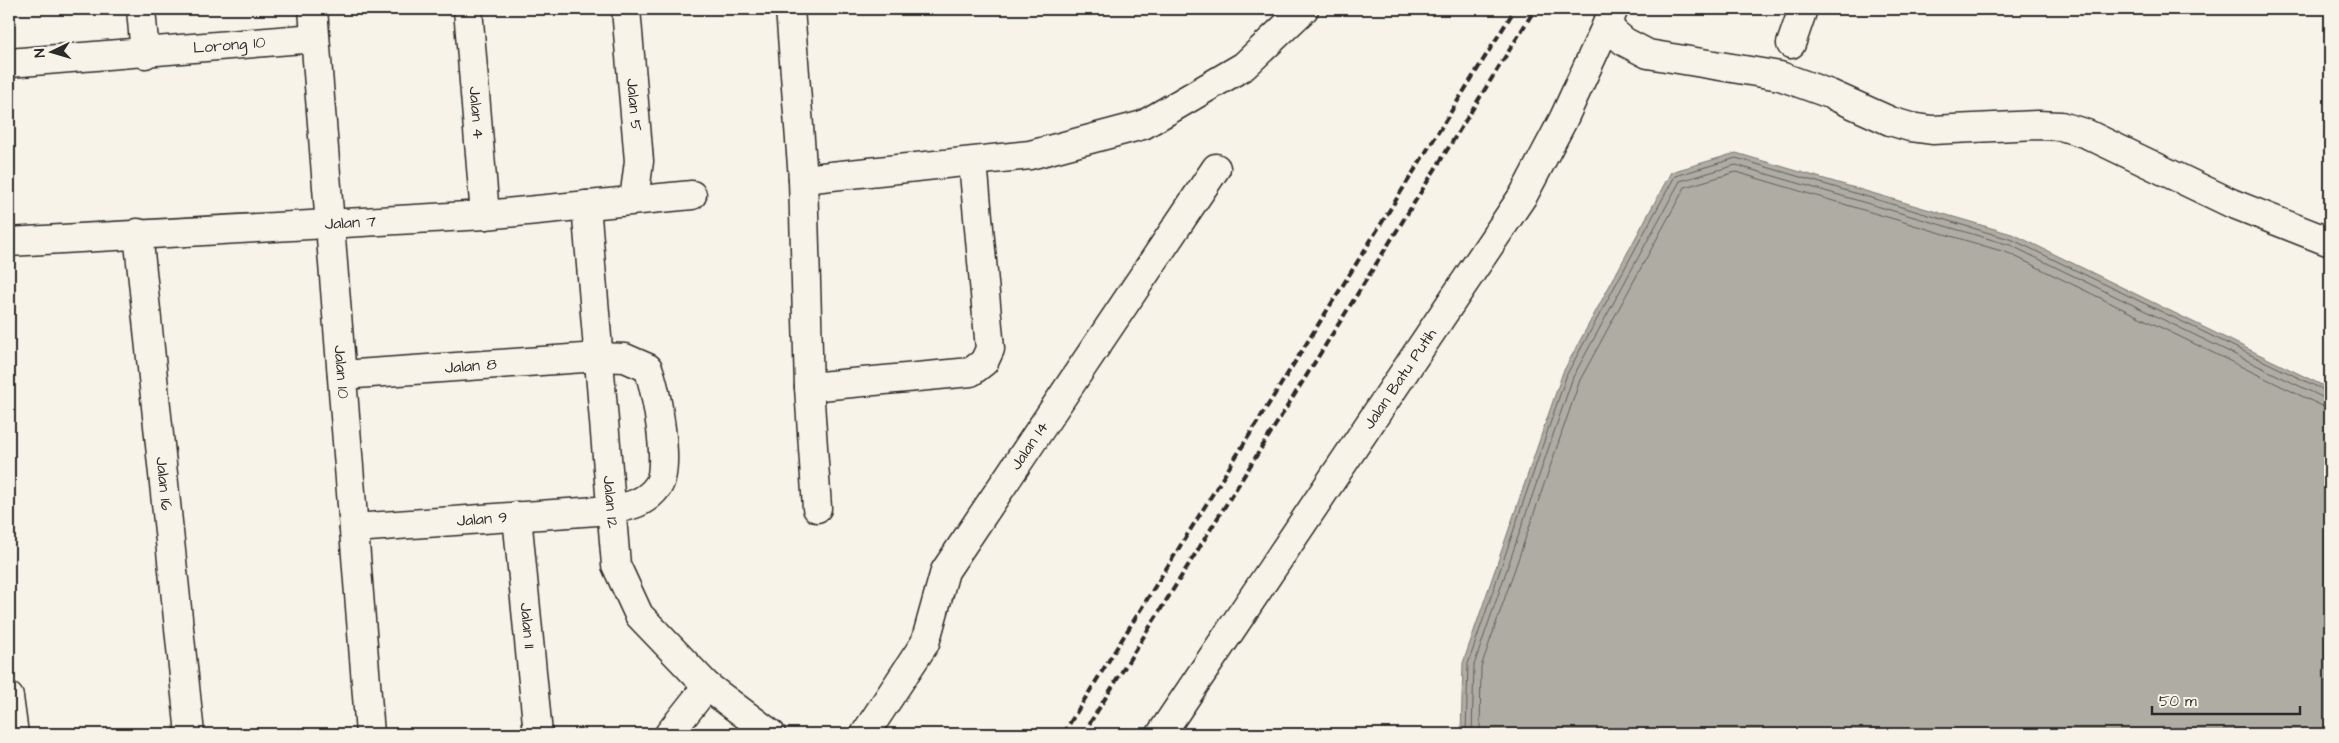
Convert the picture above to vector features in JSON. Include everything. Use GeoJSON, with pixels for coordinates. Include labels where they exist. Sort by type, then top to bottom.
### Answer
{"type":"FeatureCollection","features":[{"type":"Feature","properties":{"kind":"street"},"geometry":{"type":"LineString","coordinates":[[141,9],[145,54]]}},
{"type":"Feature","properties":{"kind":"street","name":"Jalan 10"},"geometry":{"type":"LineString","coordinates":[[313,9],[370,734]]}},
{"type":"Feature","properties":{"kind":"street","name":"Jalan 4"},"geometry":{"type":"LineString","coordinates":[[468,9],[485,215]]}},
{"type":"Feature","properties":{"kind":"street","name":"Jalan 5"},"geometry":{"type":"LineString","coordinates":[[626,9],[639,161],[634,200]]}},
{"type":"Feature","properties":{"kind":"street"},"geometry":{"type":"LineString","coordinates":[[790,9],[803,179],[809,387],[817,508]]}},
{"type":"Feature","properties":{"kind":"street"},"geometry":{"type":"LineString","coordinates":[[803,179],[1030,155],[1143,125],[1244,66],[1304,9]]}},
{"type":"Feature","properties":{"kind":"street"},"geometry":{"type":"LineString","coordinates":[[1791,44],[1803,9]]}},
{"type":"Feature","properties":{"kind":"street"},"geometry":{"type":"LineString","coordinates":[[1610,18],[1625,42],[1648,54],[1780,76],[1830,94],[1890,121],[1910,127],[1932,130],[2037,125],[2061,126],[2087,134],[2231,203],[2330,242]]}},
{"type":"Feature","properties":{"kind":"street","name":"Jalan Batu Putih"},"geometry":{"type":"LineString","coordinates":[[1160,734],[1524,194],[1563,120],[1610,18]]}},
{"type":"Feature","properties":{"kind":"street","name":"Lorong 10"},"geometry":{"type":"LineString","coordinates":[[9,63],[145,54],[315,38]]}},
{"type":"Feature","properties":{"kind":"street"},"geometry":{"type":"LineString","coordinates":[[809,387],[971,372],[984,362],[990,349],[973,162]]}},
{"type":"Feature","properties":{"kind":"street","name":"Jalan 14"},"geometry":{"type":"LineString","coordinates":[[865,734],[925,643],[945,571],[1216,168]]}},
{"type":"Feature","properties":{"kind":"street","name":"Jalan 7"},"geometry":{"type":"LineString","coordinates":[[9,242],[138,233],[485,215],[692,195]]}},
{"type":"Feature","properties":{"kind":"street","name":"Jalan 12"},"geometry":{"type":"LineString","coordinates":[[586,205],[616,566],[638,615],[707,686],[771,734]]}},
{"type":"Feature","properties":{"kind":"street","name":"Jalan 16"},"geometry":{"type":"LineString","coordinates":[[138,233],[190,734]]}},
{"type":"Feature","properties":{"kind":"street","name":"Jalan 8"},"geometry":{"type":"LineString","coordinates":[[342,375],[598,357],[625,358],[648,368],[654,384],[661,430],[663,474],[659,486],[638,504],[611,510]]}},
{"type":"Feature","properties":{"kind":"street","name":"Jalan 9"},"geometry":{"type":"LineString","coordinates":[[354,528],[611,510]]}},
{"type":"Feature","properties":{"kind":"street","name":"Jalan 11"},"geometry":{"type":"LineString","coordinates":[[517,516],[538,734]]}},
{"type":"Feature","properties":{"kind":"street"},"geometry":{"type":"LineString","coordinates":[[669,734],[707,686]]}},
{"type":"Feature","properties":{"kind":"street"},"geometry":{"type":"LineString","coordinates":[[9,697],[14,734]]}},
{"type":"Feature","properties":{"kind":"water"},"geometry":{"type":"Polygon","coordinates":[[[1736,153],[2015,235],[2330,389],[2330,734],[1461,734],[1463,663],[1563,372],[1671,172],[1736,153]]]}},
{"type":"Feature","properties":{"kind":"railway"},"geometry":{"type":"LineString","coordinates":[[1063,734],[1515,9]]}},
{"type":"Feature","properties":{"kind":"railway"},"geometry":{"type":"LineString","coordinates":[[1083,734],[1535,9]]}}]}
